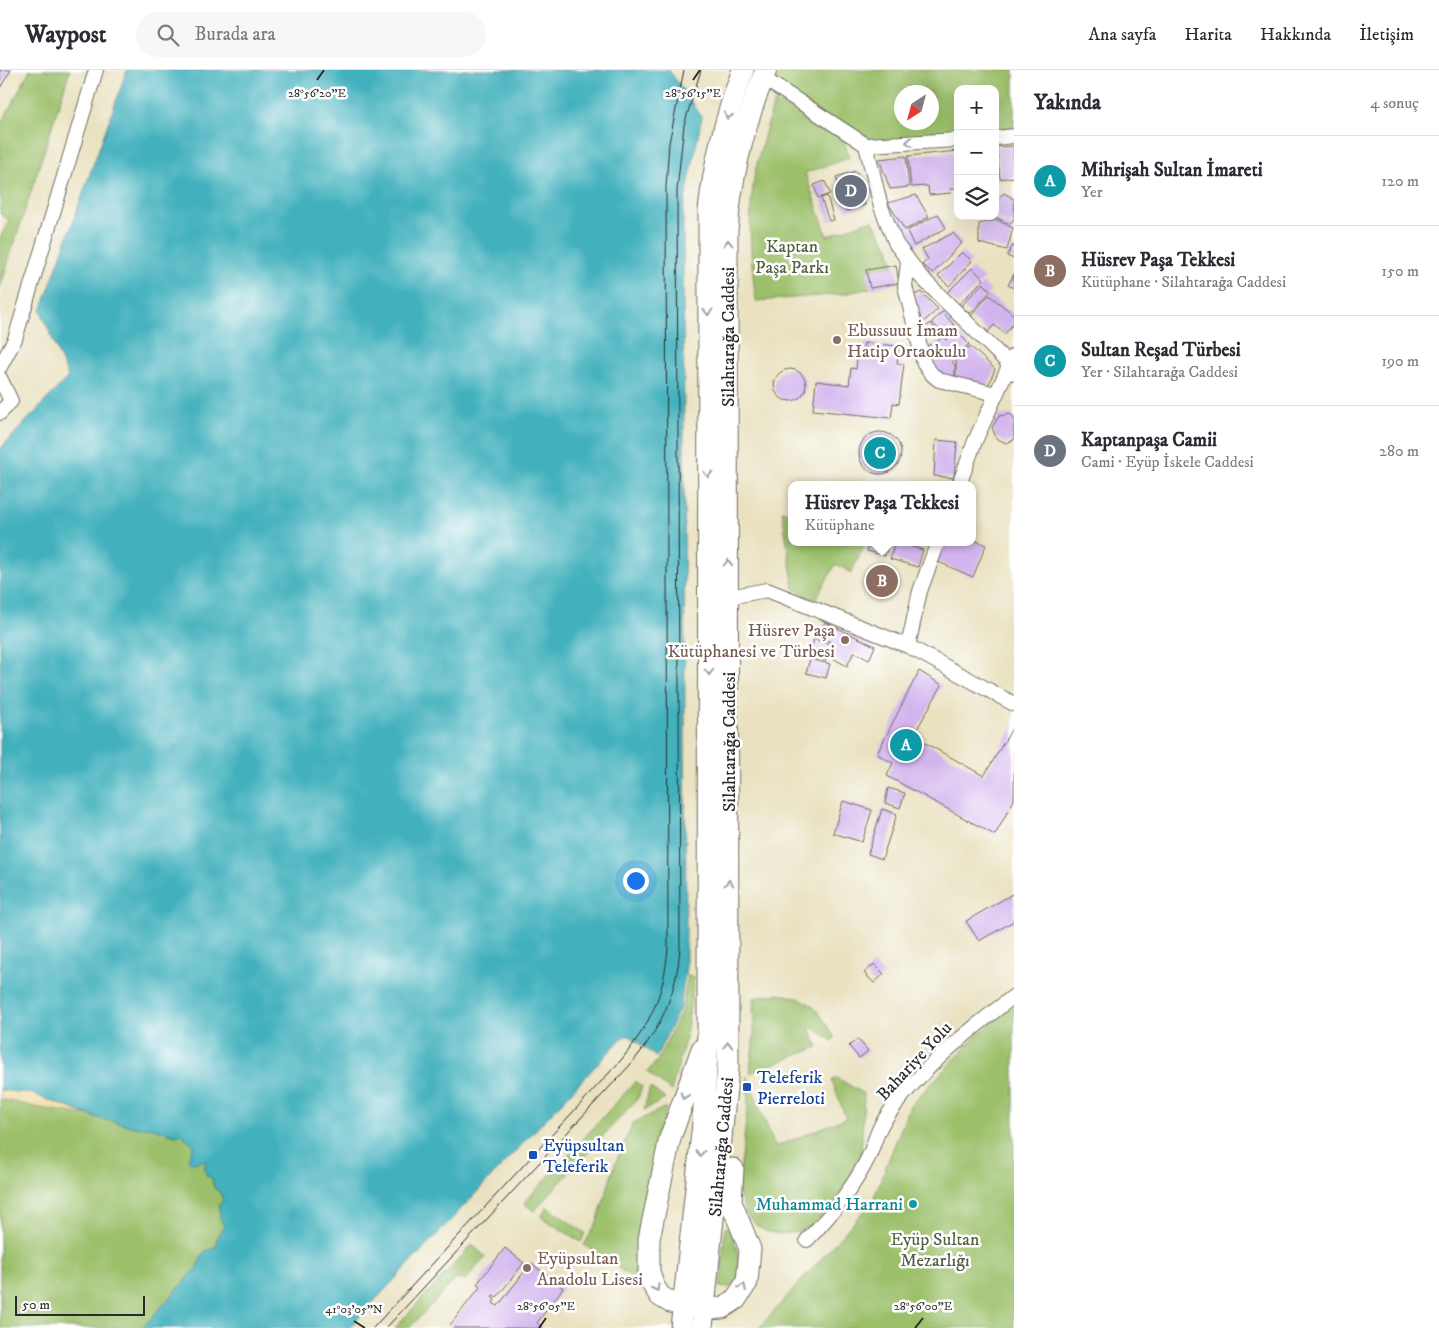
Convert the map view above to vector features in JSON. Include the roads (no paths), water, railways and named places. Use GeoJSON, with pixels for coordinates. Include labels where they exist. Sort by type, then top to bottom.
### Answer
{"type":"FeatureCollection","features":[{"type":"Feature","properties":{"kind":"main road","name":"Silahtarağa Caddesi"},"geometry":{"type":"LineString","coordinates":[[697,1315],[703,1123],[708,1035],[709,211],[712,182],[722,133],[743,70]]}},
{"type":"Feature","properties":{"kind":"main road","name":"Silahtarağa Caddesi"},"geometry":{"type":"LineString","coordinates":[[681,1328],[697,1315],[725,1112],[728,1068],[730,948],[728,597],[729,208],[744,134],[764,74]]}},
{"type":"Feature","properties":{"kind":"main road"},"geometry":{"type":"LineString","coordinates":[[708,1035],[670,1138],[649,1239],[650,1271],[656,1291],[670,1302],[697,1315],[722,1308],[736,1299],[747,1282],[750,1250],[731,1202],[734,1146],[725,1112]]}},
{"type":"Feature","properties":{"kind":"street"},"geometry":{"type":"LineString","coordinates":[[0,367],[15,339],[96,70]]}},
{"type":"Feature","properties":{"kind":"street"},"geometry":{"type":"LineString","coordinates":[[764,74],[866,144],[954,140]]}},
{"type":"Feature","properties":{"kind":"street"},"geometry":{"type":"LineString","coordinates":[[999,138],[1014,136]]}},
{"type":"Feature","properties":{"kind":"street"},"geometry":{"type":"LineString","coordinates":[[866,144],[881,207],[896,244],[908,263],[1012,364],[975,441],[960,481]]}},
{"type":"Feature","properties":{"kind":"street"},"geometry":{"type":"LineString","coordinates":[[908,263],[905,286],[928,370],[939,380],[996,394]]}},
{"type":"Feature","properties":{"kind":"street"},"geometry":{"type":"LineString","coordinates":[[0,378],[11,401],[0,413]]}},
{"type":"Feature","properties":{"kind":"street"},"geometry":{"type":"LineString","coordinates":[[908,646],[920,592],[937,546]]}},
{"type":"Feature","properties":{"kind":"street"},"geometry":{"type":"LineString","coordinates":[[728,597],[767,590],[908,646],[1014,704]]}},
{"type":"Feature","properties":{"kind":"street","name":"Bahariye Yolu"},"geometry":{"type":"LineString","coordinates":[[807,1240],[835,1211],[868,1158],[882,1124],[899,1101],[960,1038],[1014,996]]}},
{"type":"Feature","properties":{"kind":"water"},"geometry":{"type":"Polygon","coordinates":[[[127,70],[669,70],[702,117],[683,211],[686,967],[680,1008],[656,1057],[630,1036],[624,1036],[349,1328],[142,1328],[196,1269],[204,1252],[216,1247],[217,1239],[224,1225],[220,1219],[219,1205],[223,1200],[219,1191],[214,1188],[212,1178],[207,1176],[204,1169],[206,1161],[191,1163],[188,1159],[194,1145],[181,1134],[175,1135],[150,1127],[139,1128],[98,1118],[33,1094],[0,1090],[0,449],[68,377],[41,311],[127,70]]]}},
{"type":"Feature","properties":{"kind":"tram line"},"geometry":{"type":"LineString","coordinates":[[373,1328],[622,1059],[648,1020],[663,980],[668,948],[666,187],[669,143],[684,70]]}},
{"type":"Feature","properties":{"kind":"tram line"},"geometry":{"type":"LineString","coordinates":[[386,1328],[630,1065],[641,1052],[658,1025],[671,996],[680,947],[677,190],[684,125],[701,70]]}},
{"type":"Feature","properties":{"kind":"place","name":"Kaptanpaşa Camii"},"geometry":{"type":"Point","coordinates":[851,191]}},
{"type":"Feature","properties":{"kind":"place","name":"Ebussuut İmam Hatip Ortaokulu"},"geometry":{"type":"Point","coordinates":[837,340]}},
{"type":"Feature","properties":{"kind":"place","name":"Sultan Reşad Türbesi"},"geometry":{"type":"Point","coordinates":[880,453]}},
{"type":"Feature","properties":{"kind":"place","name":"Hüsrev Paşa Tekkesi"},"geometry":{"type":"Point","coordinates":[882,581]}},
{"type":"Feature","properties":{"kind":"place","name":"Hüsrev Paşa Kütüphanesi ve Türbesi"},"geometry":{"type":"Point","coordinates":[845,640]}},
{"type":"Feature","properties":{"kind":"place","name":"Mihrişah Sultan İmareti"},"geometry":{"type":"Point","coordinates":[906,745]}},
{"type":"Feature","properties":{"kind":"place","name":"Teleferik Pierreloti"},"geometry":{"type":"Point","coordinates":[747,1087]}},
{"type":"Feature","properties":{"kind":"place","name":"Eyüpsultan Teleferik"},"geometry":{"type":"Point","coordinates":[533,1155]}},
{"type":"Feature","properties":{"kind":"place","name":"Muhammad Harrani"},"geometry":{"type":"Point","coordinates":[913,1204]}},
{"type":"Feature","properties":{"kind":"place","name":"Eyüpsultan Anadolu Lisesi"},"geometry":{"type":"Point","coordinates":[527,1268]}},
{"type":"Feature","properties":{"kind":"park label","name":"Kaptan Paşa Parkı"},"geometry":{"type":"Point","coordinates":[792,256]}},
{"type":"Feature","properties":{"kind":"park label","name":"Eyüp Sultan Mezarlığı"},"geometry":{"type":"Point","coordinates":[935,1249]}}]}
